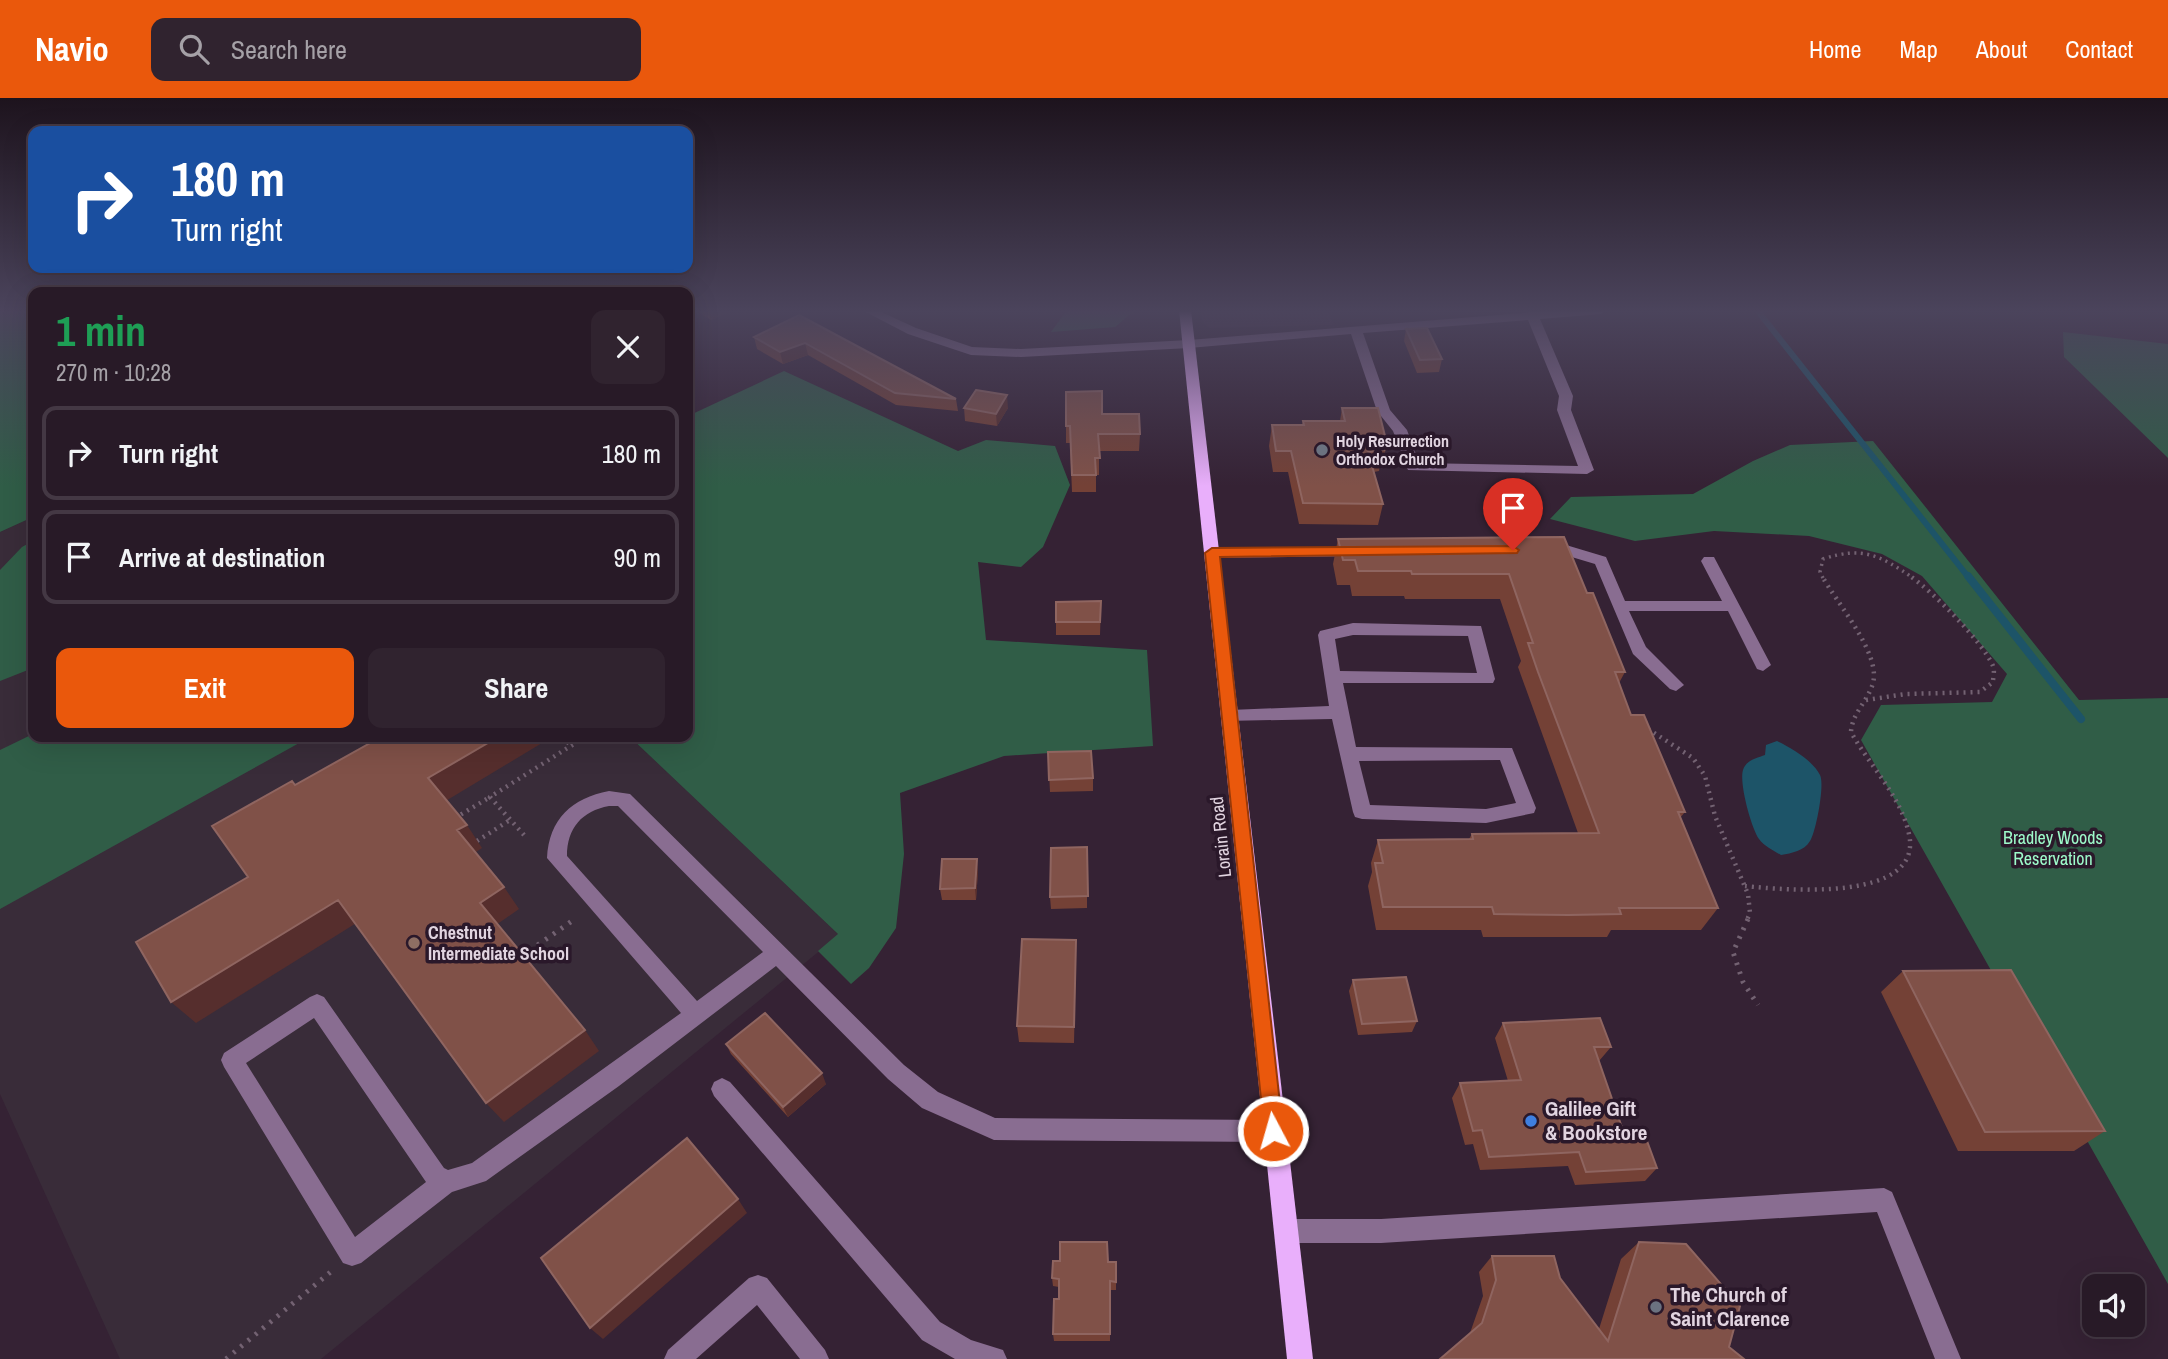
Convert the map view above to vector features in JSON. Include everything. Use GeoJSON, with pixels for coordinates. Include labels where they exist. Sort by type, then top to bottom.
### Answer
{"type":"FeatureCollection","features":[{"type":"Feature","properties":{"kind":"main road","name":"Lorain Road"},"geometry":{"type":"LineString","coordinates":[[1192,369],[1300,1359]]}},
{"type":"Feature","properties":{"kind":"street"},"geometry":{"type":"LineString","coordinates":[[1369,369],[1384,411],[1400,429],[1413,467],[1587,470],[1564,410],[1566,397],[1555,369]]}},
{"type":"Feature","properties":{"kind":"street"},"geometry":{"type":"LineString","coordinates":[[1538,550],[1566,550],[1601,561],[1639,650],[1676,685]]}},
{"type":"Feature","properties":{"kind":"street"},"geometry":{"type":"LineString","coordinates":[[1212,553],[1371,552]]}},
{"type":"Feature","properties":{"kind":"street"},"geometry":{"type":"LineString","coordinates":[[1709,561],[1763,665]]}},
{"type":"Feature","properties":{"kind":"street"},"geometry":{"type":"LineString","coordinates":[[1619,606],[1732,606]]}},
{"type":"Feature","properties":{"kind":"street"},"geometry":{"type":"LineString","coordinates":[[1333,677],[1488,679],[1475,630],[1353,629],[1326,635],[1333,677],[1339,712],[1362,812],[1486,816],[1527,808],[1506,753],[1349,754]]}},
{"type":"Feature","properties":{"kind":"street"},"geometry":{"type":"LineString","coordinates":[[1230,716],[1339,712]]}},
{"type":"Feature","properties":{"kind":"street"},"geometry":{"type":"LineString","coordinates":[[696,1015],[557,858],[556,839],[565,821],[589,804],[609,797],[623,799],[896,1072],[930,1100],[994,1129],[1273,1131]]}},
{"type":"Feature","properties":{"kind":"street"},"geometry":{"type":"LineString","coordinates":[[446,1182],[436,1176],[317,1004],[232,1060],[352,1254],[446,1182],[478,1173],[778,953]]}},
{"type":"Feature","properties":{"kind":"street"},"geometry":{"type":"LineString","coordinates":[[722,1088],[931,1331],[966,1351],[994,1359]]}},
{"type":"Feature","properties":{"kind":"street"},"geometry":{"type":"LineString","coordinates":[[1286,1231],[1381,1231],[1884,1200],[1948,1359]]}},
{"type":"Feature","properties":{"kind":"street"},"geometry":{"type":"LineString","coordinates":[[677,1359],[758,1287],[813,1358]]}},
{"type":"Feature","properties":{"kind":"path"},"geometry":{"type":"LineString","coordinates":[[1745,886],[1814,892],[1848,889],[1878,880],[1905,862],[1911,846],[1906,823],[1851,733],[1853,721],[1866,700],[1874,676],[1870,660],[1820,572],[1823,559],[1835,553],[1849,552],[1874,557],[1919,580],[1986,654],[1994,668],[1993,682],[1980,692],[1906,694],[1866,700]]}},
{"type":"Feature","properties":{"kind":"path"},"geometry":{"type":"LineString","coordinates":[[1640,722],[1660,738],[1688,754],[1702,769],[1717,824],[1745,886],[1750,913],[1733,951],[1743,982],[1758,1004]]}},
{"type":"Feature","properties":{"kind":"path"},"geometry":{"type":"LineString","coordinates":[[567,742],[571,746]]}},
{"type":"Feature","properties":{"kind":"path"},"geometry":{"type":"LineString","coordinates":[[445,824],[577,742]]}},
{"type":"Feature","properties":{"kind":"path"},"geometry":{"type":"LineString","coordinates":[[490,797],[524,835]]}},
{"type":"Feature","properties":{"kind":"path"},"geometry":{"type":"LineString","coordinates":[[477,841],[510,820]]}},
{"type":"Feature","properties":{"kind":"path"},"geometry":{"type":"LineString","coordinates":[[522,956],[572,921]]}},
{"type":"Feature","properties":{"kind":"path"},"geometry":{"type":"LineString","coordinates":[[226,1359],[352,1254]]}},
{"type":"Feature","properties":{"kind":"shaded area","name":"Chestnut Intermediate School"},"geometry":{"type":"Polygon","coordinates":[[[28,519],[28,742],[635,742],[839,935],[321,1359],[120,1359],[0,1094],[0,532],[28,519]]]}},
{"type":"Feature","properties":{"kind":"green space"},"geometry":{"type":"Polygon","coordinates":[[[0,369],[28,369],[28,519],[0,532],[0,369]]]}},
{"type":"Feature","properties":{"kind":"green space"},"geometry":{"type":"Polygon","coordinates":[[[2076,369],[2168,369],[2168,458],[2076,369]]]}},
{"type":"Feature","properties":{"kind":"green space"},"geometry":{"type":"Polygon","coordinates":[[[784,371],[958,451],[986,440],[1055,446],[1070,485],[1043,547],[1021,567],[978,562],[986,640],[1147,650],[1153,746],[1004,756],[900,793],[904,854],[896,928],[869,968],[851,984],[818,951],[838,934],[635,742],[693,742],[693,414],[784,371]]]}},
{"type":"Feature","properties":{"kind":"green space","name":"Bradley Woods Reservation"},"geometry":{"type":"Polygon","coordinates":[[[1873,441],[2079,700],[2168,698],[2168,1284],[1861,740],[1881,705],[1992,702],[2007,674],[1922,576],[1882,554],[1809,536],[1714,531],[1635,541],[1550,519],[1571,497],[1693,494],[1753,461],[1790,445],[1873,441]]]}},
{"type":"Feature","properties":{"kind":"green space"},"geometry":{"type":"Polygon","coordinates":[[[28,544],[28,670],[0,681],[0,570],[28,544]]]}},
{"type":"Feature","properties":{"kind":"green space"},"geometry":{"type":"Polygon","coordinates":[[[28,736],[28,742],[301,742],[0,909],[0,750],[28,736]]]}},
{"type":"Feature","properties":{"kind":"water"},"geometry":{"type":"Polygon","coordinates":[[[1777,741],[1807,760],[1817,770],[1821,780],[1819,808],[1810,841],[1801,849],[1781,855],[1764,844],[1756,833],[1746,805],[1742,776],[1747,764],[1765,755],[1766,745],[1777,741]]]}},
{"type":"Feature","properties":{"kind":"building"},"geometry":{"type":"Polygon","coordinates":[[[852,369],[900,369],[956,399],[895,393],[852,369]]]}},
{"type":"Feature","properties":{"kind":"building"},"geometry":{"type":"Polygon","coordinates":[[[976,390],[1007,395],[996,414],[964,408],[976,390]]]}},
{"type":"Feature","properties":{"kind":"building"},"geometry":{"type":"Polygon","coordinates":[[[1102,391],[1102,414],[1139,414],[1140,434],[1098,434],[1100,458],[1095,458],[1096,475],[1072,475],[1070,426],[1066,426],[1066,392],[1102,391]]]}},
{"type":"Feature","properties":{"kind":"building"},"geometry":{"type":"Polygon","coordinates":[[[1342,408],[1378,408],[1387,444],[1382,444],[1384,450],[1368,452],[1383,504],[1303,503],[1291,451],[1276,451],[1272,425],[1304,425],[1303,421],[1345,421],[1342,408]]]}},
{"type":"Feature","properties":{"kind":"building"},"geometry":{"type":"Polygon","coordinates":[[[1564,537],[1587,593],[1593,593],[1625,672],[1615,672],[1631,715],[1644,715],[1685,812],[1678,812],[1718,908],[1619,908],[1621,914],[1568,915],[1494,914],[1492,907],[1383,907],[1375,863],[1383,863],[1378,840],[1473,839],[1472,834],[1599,833],[1538,672],[1528,643],[1533,643],[1509,574],[1358,571],[1355,560],[1343,560],[1338,539],[1564,537]]]}},
{"type":"Feature","properties":{"kind":"building"},"geometry":{"type":"Polygon","coordinates":[[[1101,601],[1100,622],[1056,622],[1056,602],[1101,601]]]}},
{"type":"Feature","properties":{"kind":"building"},"geometry":{"type":"Polygon","coordinates":[[[372,742],[489,742],[428,778],[467,825],[457,830],[504,887],[480,903],[585,1030],[486,1103],[338,900],[171,1002],[136,942],[248,877],[212,826],[292,781],[295,785],[372,742]]]}},
{"type":"Feature","properties":{"kind":"building"},"geometry":{"type":"Polygon","coordinates":[[[1091,751],[1093,778],[1049,780],[1048,752],[1091,751]]]}},
{"type":"Feature","properties":{"kind":"building"},"geometry":{"type":"Polygon","coordinates":[[[1087,847],[1088,896],[1050,897],[1051,848],[1087,847]]]}},
{"type":"Feature","properties":{"kind":"building"},"geometry":{"type":"Polygon","coordinates":[[[942,859],[977,859],[975,888],[940,889],[942,859]]]}},
{"type":"Feature","properties":{"kind":"building"},"geometry":{"type":"Polygon","coordinates":[[[1022,939],[1076,940],[1074,1027],[1017,1026],[1022,939]]]}},
{"type":"Feature","properties":{"kind":"building"},"geometry":{"type":"Polygon","coordinates":[[[2011,970],[2105,1131],[1985,1132],[1903,971],[2011,970]]]}},
{"type":"Feature","properties":{"kind":"building"},"geometry":{"type":"Polygon","coordinates":[[[1406,977],[1417,1021],[1362,1024],[1353,980],[1406,977]]]}},
{"type":"Feature","properties":{"kind":"building"},"geometry":{"type":"Polygon","coordinates":[[[765,1013],[822,1073],[783,1107],[726,1044],[765,1013]]]}},
{"type":"Feature","properties":{"kind":"building"},"geometry":{"type":"Polygon","coordinates":[[[1600,1018],[1611,1047],[1594,1047],[1627,1142],[1647,1141],[1657,1168],[1586,1172],[1579,1152],[1489,1157],[1482,1130],[1473,1131],[1460,1083],[1521,1080],[1503,1023],[1600,1018]]]}},
{"type":"Feature","properties":{"kind":"building"},"geometry":{"type":"Polygon","coordinates":[[[687,1138],[738,1199],[590,1328],[541,1258],[687,1138]]]}},
{"type":"Feature","properties":{"kind":"building"},"geometry":{"type":"Polygon","coordinates":[[[1060,1242],[1107,1242],[1108,1262],[1116,1262],[1116,1282],[1110,1281],[1110,1334],[1053,1334],[1054,1299],[1059,1299],[1059,1279],[1052,1278],[1053,1261],[1060,1261],[1060,1242]]]}},
{"type":"Feature","properties":{"kind":"building","name":"The Church of Saint Clarence"},"geometry":{"type":"Polygon","coordinates":[[[1639,1242],[1686,1244],[1740,1306],[1729,1347],[1744,1359],[1440,1359],[1482,1323],[1496,1280],[1492,1256],[1554,1256],[1560,1278],[1608,1341],[1639,1242]]]}},
{"type":"Feature","properties":{"kind":"waterway"},"geometry":{"type":"LineString","coordinates":[[1804,369],[1969,578]]}},
{"type":"Feature","properties":{"kind":"waterway"},"geometry":{"type":"LineString","coordinates":[[1968,576],[2081,719]]}},
{"type":"Feature","properties":{"kind":"place","name":"Holy Resurrection Orthodox Church"},"geometry":{"type":"Point","coordinates":[1322,450]}},
{"type":"Feature","properties":{"kind":"place","name":"Chestnut Intermediate School"},"geometry":{"type":"Point","coordinates":[414,943]}},
{"type":"Feature","properties":{"kind":"place","name":"Galilee Gift & Bookstore"},"geometry":{"type":"Point","coordinates":[1531,1121]}},
{"type":"Feature","properties":{"kind":"place","name":"The Church of Saint Clarence"},"geometry":{"type":"Point","coordinates":[1656,1307]}},
{"type":"Feature","properties":{"kind":"route"},"geometry":{"type":"LineString","coordinates":[[1273,1131],[1212,553],[1513,550]]}}]}
